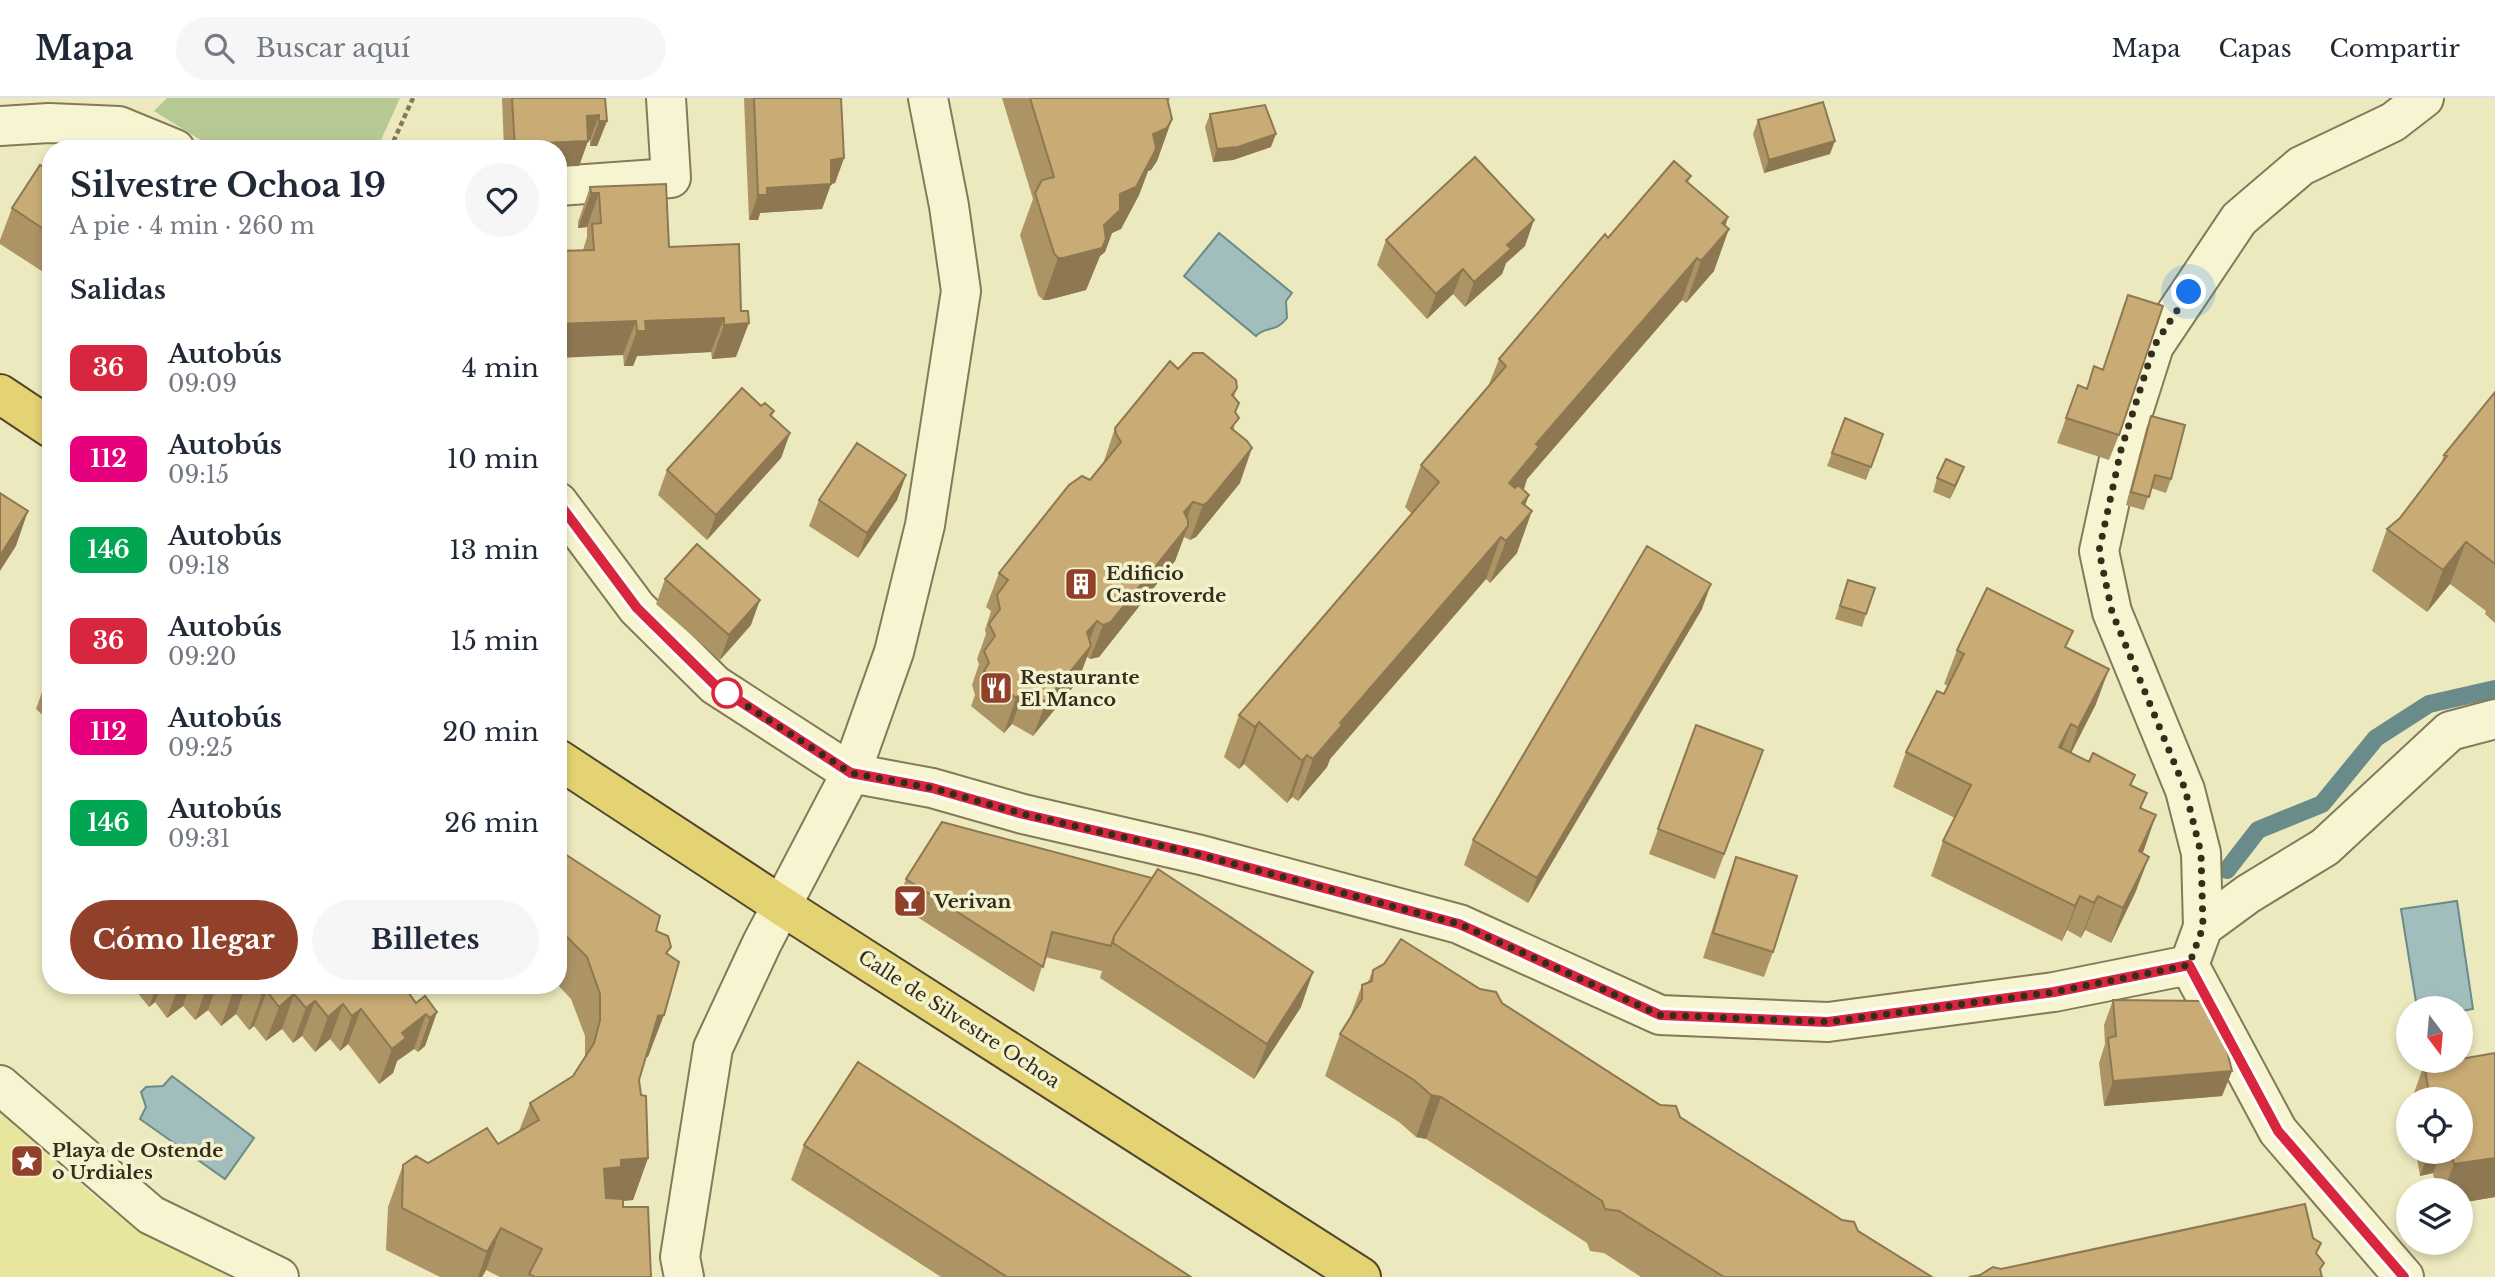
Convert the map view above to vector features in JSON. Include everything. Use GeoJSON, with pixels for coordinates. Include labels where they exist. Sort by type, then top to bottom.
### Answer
{"type":"FeatureCollection","features":[{"type":"Feature","properties":{"kind":"highway"},"geometry":{"type":"LineString","coordinates":[[0,394],[42,422]]}},
{"type":"Feature","properties":{"kind":"highway","name":"Calle de Silvestre Ochoa"},"geometry":{"type":"LineString","coordinates":[[567,765],[1361,1277]]}},
{"type":"Feature","properties":{"kind":"street"},"geometry":{"type":"LineString","coordinates":[[567,185],[671,178],[666,98]]}},
{"type":"Feature","properties":{"kind":"street"},"geometry":{"type":"LineString","coordinates":[[684,1277],[680,1257],[713,1048],[851,773],[894,652],[925,525],[961,291],[949,206],[928,98]]}},
{"type":"Feature","properties":{"kind":"street"},"geometry":{"type":"LineString","coordinates":[[2404,1277],[2278,1131],[2189,965],[2203,927],[2201,853],[2185,789],[2112,612],[2099,551],[2121,450],[2154,346],[2239,219],[2301,166],[2393,122],[2424,98]]}},
{"type":"Feature","properties":{"kind":"street"},"geometry":{"type":"LineString","coordinates":[[0,126],[77,115],[119,126],[153,140]]}},
{"type":"Feature","properties":{"kind":"street"},"geometry":{"type":"LineString","coordinates":[[567,514],[637,608],[715,685],[851,773],[932,788],[1023,814],[1201,855],[1459,924],[1660,1015],[1828,1022],[2054,992],[2189,965]]}},
{"type":"Feature","properties":{"kind":"street"},"geometry":{"type":"LineString","coordinates":[[2203,927],[2248,894],[2325,847],[2450,731],[2495,719]]}},
{"type":"Feature","properties":{"kind":"street"},"geometry":{"type":"LineString","coordinates":[[0,1085],[151,1215],[279,1277]]}},
{"type":"Feature","properties":{"kind":"path"},"geometry":{"type":"LineString","coordinates":[[394,140],[413,98]]}},
{"type":"Feature","properties":{"kind":"green space"},"geometry":{"type":"Polygon","coordinates":[[[167,98],[400,98],[381,140],[201,140],[154,111],[167,98]]]}},
{"type":"Feature","properties":{"kind":"sand","name":"Playa de Ostende o Urdiales"},"geometry":{"type":"Polygon","coordinates":[[[0,1113],[108,1209],[235,1277],[0,1277],[0,1113]]]}},
{"type":"Feature","properties":{"kind":"water"},"geometry":{"type":"Polygon","coordinates":[[[1219,233],[1292,293],[1286,301],[1287,318],[1283,323],[1256,336],[1184,276],[1219,233]]]}},
{"type":"Feature","properties":{"kind":"water"},"geometry":{"type":"Polygon","coordinates":[[[2457,901],[2471,996],[2415,996],[2401,909],[2457,901]]]}},
{"type":"Feature","properties":{"kind":"water"},"geometry":{"type":"Polygon","coordinates":[[[172,1076],[254,1138],[225,1179],[140,1119],[146,1107],[141,1092],[146,1087],[163,1086],[172,1076]]]}},
{"type":"Feature","properties":{"kind":"building"},"geometry":{"type":"Polygon","coordinates":[[[512,98],[605,98],[607,121],[599,121],[599,115],[587,116],[588,141],[514,140],[512,98]]]}},
{"type":"Feature","properties":{"kind":"building"},"geometry":{"type":"Polygon","coordinates":[[[754,98],[841,98],[844,158],[831,160],[831,184],[767,188],[767,195],[758,195],[754,98]]]}},
{"type":"Feature","properties":{"kind":"building"},"geometry":{"type":"Polygon","coordinates":[[[1030,98],[1167,98],[1172,119],[1167,128],[1153,134],[1156,148],[1136,187],[1120,194],[1120,210],[1104,225],[1106,239],[1102,248],[1063,258],[1058,258],[1054,253],[1035,193],[1042,180],[1054,177],[1030,98]]]}},
{"type":"Feature","properties":{"kind":"building"},"geometry":{"type":"Polygon","coordinates":[[[1823,102],[1835,141],[1769,160],[1758,120],[1823,102]]]}},
{"type":"Feature","properties":{"kind":"building"},"geometry":{"type":"Polygon","coordinates":[[[1265,105],[1276,134],[1238,147],[1217,149],[1210,114],[1265,105]]]}},
{"type":"Feature","properties":{"kind":"building"},"geometry":{"type":"Polygon","coordinates":[[[1475,157],[1534,220],[1507,245],[1511,249],[1474,282],[1463,269],[1436,294],[1386,240],[1475,157]]]}},
{"type":"Feature","properties":{"kind":"building"},"geometry":{"type":"Polygon","coordinates":[[[1674,161],[1691,176],[1686,181],[1728,217],[1722,223],[1729,229],[1701,261],[1697,258],[1536,444],[1539,447],[1509,483],[1515,488],[1518,485],[1529,495],[1522,503],[1532,511],[1506,541],[1501,537],[1340,723],[1342,725],[1313,759],[1307,755],[1302,761],[1259,722],[1255,727],[1239,715],[1439,482],[1421,465],[1506,366],[1499,359],[1605,234],[1608,238],[1674,161]]]}},
{"type":"Feature","properties":{"kind":"building"},"geometry":{"type":"Polygon","coordinates":[[[40,165],[42,166],[42,228],[12,208],[40,165]]]}},
{"type":"Feature","properties":{"kind":"building"},"geometry":{"type":"Polygon","coordinates":[[[666,184],[669,247],[739,244],[741,311],[748,311],[749,323],[724,325],[724,318],[645,321],[646,331],[637,331],[636,321],[567,324],[567,251],[594,250],[592,224],[601,223],[599,193],[591,193],[590,187],[666,184]]]}},
{"type":"Feature","properties":{"kind":"building"},"geometry":{"type":"Polygon","coordinates":[[[2128,295],[2163,306],[2119,435],[2066,418],[2078,385],[2087,389],[2094,366],[2103,370],[2128,295]]]}},
{"type":"Feature","properties":{"kind":"building","name":"Edificio Castroverde"},"geometry":{"type":"Polygon","coordinates":[[[1193,353],[1203,353],[1236,380],[1237,388],[1232,395],[1239,403],[1235,412],[1239,418],[1231,428],[1252,448],[1208,502],[1203,505],[1193,502],[1184,512],[1188,526],[1111,622],[1103,625],[1097,621],[1087,632],[1091,646],[1046,702],[1024,690],[1016,698],[984,671],[989,663],[984,651],[995,636],[989,624],[1000,609],[997,595],[1008,580],[999,573],[1069,485],[1082,476],[1090,480],[1121,442],[1115,428],[1170,361],[1178,369],[1193,353]]]}},
{"type":"Feature","properties":{"kind":"building"},"geometry":{"type":"Polygon","coordinates":[[[742,388],[761,406],[765,403],[774,411],[770,415],[790,433],[716,515],[667,470],[742,388]]]}},
{"type":"Feature","properties":{"kind":"building"},"geometry":{"type":"Polygon","coordinates":[[[2495,392],[2495,564],[2466,542],[2443,570],[2387,529],[2400,518],[2447,456],[2444,455],[2495,392]]]}},
{"type":"Feature","properties":{"kind":"building"},"geometry":{"type":"Polygon","coordinates":[[[2151,416],[2185,425],[2171,479],[2155,475],[2149,497],[2131,492],[2151,416]]]}},
{"type":"Feature","properties":{"kind":"building"},"geometry":{"type":"Polygon","coordinates":[[[1845,418],[1883,434],[1871,467],[1832,453],[1845,418]]]}},
{"type":"Feature","properties":{"kind":"building"},"geometry":{"type":"Polygon","coordinates":[[[857,443],[906,475],[867,533],[819,500],[857,443]]]}},
{"type":"Feature","properties":{"kind":"building"},"geometry":{"type":"Polygon","coordinates":[[[1946,459],[1964,467],[1955,486],[1937,478],[1946,459]]]}},
{"type":"Feature","properties":{"kind":"building"},"geometry":{"type":"Polygon","coordinates":[[[0,493],[28,511],[0,556],[0,493]]]}},
{"type":"Feature","properties":{"kind":"building"},"geometry":{"type":"Polygon","coordinates":[[[697,544],[760,600],[729,635],[665,579],[697,544]]]}},
{"type":"Feature","properties":{"kind":"building"},"geometry":{"type":"Polygon","coordinates":[[[1647,546],[1711,584],[1537,878],[1473,840],[1647,546]]]}},
{"type":"Feature","properties":{"kind":"building"},"geometry":{"type":"Polygon","coordinates":[[[1848,580],[1875,588],[1866,614],[1840,606],[1848,580]]]}},
{"type":"Feature","properties":{"kind":"building"},"geometry":{"type":"Polygon","coordinates":[[[1987,588],[2073,631],[2065,647],[2109,669],[2078,728],[2071,724],[2059,747],[2089,762],[2093,753],[2135,775],[2130,785],[2147,793],[2140,808],[2156,815],[2139,851],[2149,857],[2123,908],[2098,896],[2094,903],[2080,896],[2075,906],[1943,841],[1971,785],[1906,752],[1937,691],[1944,694],[1964,654],[1957,650],[1987,588]]]}},
{"type":"Feature","properties":{"kind":"building"},"geometry":{"type":"Polygon","coordinates":[[[1696,725],[1763,750],[1724,854],[1658,829],[1696,725]]]}},
{"type":"Feature","properties":{"kind":"building"},"geometry":{"type":"Polygon","coordinates":[[[942,822],[1152,878],[1114,936],[1111,946],[1052,932],[1043,967],[906,879],[942,822]]]}},
{"type":"Feature","properties":{"kind":"building"},"geometry":{"type":"Polygon","coordinates":[[[567,855],[660,916],[656,931],[668,936],[671,947],[666,953],[679,962],[664,1015],[658,1016],[639,1080],[641,1095],[646,1096],[648,1158],[621,1160],[621,1167],[604,1169],[606,1198],[623,1199],[623,1207],[648,1207],[651,1277],[535,1277],[529,1274],[542,1249],[501,1228],[487,1252],[402,1208],[403,1165],[416,1156],[428,1163],[487,1128],[498,1144],[539,1120],[530,1103],[573,1076],[594,1043],[600,1020],[600,994],[587,957],[567,937],[567,855]]]}},
{"type":"Feature","properties":{"kind":"building"},"geometry":{"type":"Polygon","coordinates":[[[1736,857],[1797,876],[1773,952],[1713,933],[1736,857]]]}},
{"type":"Feature","properties":{"kind":"building"},"geometry":{"type":"Polygon","coordinates":[[[1158,869],[1313,972],[1267,1044],[1113,943],[1114,936],[1158,869]]]}},
{"type":"Feature","properties":{"kind":"building"},"geometry":{"type":"Polygon","coordinates":[[[1401,939],[1480,989],[1496,992],[1502,1003],[1660,1105],[1676,1106],[1680,1117],[1842,1220],[1854,1222],[1858,1231],[1932,1277],[1724,1277],[1619,1211],[1605,1209],[1602,1201],[1441,1097],[1431,1095],[1414,1080],[1340,1034],[1362,999],[1362,985],[1372,981],[1373,970],[1384,964],[1401,939]]]}},
{"type":"Feature","properties":{"kind":"building"},"geometry":{"type":"Polygon","coordinates":[[[269,994],[294,994],[279,1007],[269,994]]]}},
{"type":"Feature","properties":{"kind":"building"},"geometry":{"type":"Polygon","coordinates":[[[294,994],[409,994],[416,1003],[425,996],[437,1012],[430,1018],[426,1014],[402,1033],[406,1038],[392,1049],[361,1009],[352,1016],[343,1004],[328,1017],[315,1001],[306,1008],[294,994]]]}},
{"type":"Feature","properties":{"kind":"building"},"geometry":{"type":"Polygon","coordinates":[[[2113,1000],[2203,1001],[2218,1014],[2232,1071],[2113,1081],[2108,1038],[2116,1036],[2113,1000]]]}},
{"type":"Feature","properties":{"kind":"building"},"geometry":{"type":"Polygon","coordinates":[[[2495,1053],[2495,1158],[2473,1161],[2473,1087],[2428,1087],[2426,1073],[2473,1073],[2473,1057],[2495,1053]]]}},
{"type":"Feature","properties":{"kind":"building"},"geometry":{"type":"Polygon","coordinates":[[[858,1062],[1191,1277],[1007,1277],[804,1145],[858,1062]]]}},
{"type":"Feature","properties":{"kind":"building"},"geometry":{"type":"Polygon","coordinates":[[[2305,1204],[2313,1238],[2321,1243],[2316,1253],[2324,1263],[2320,1269],[2322,1277],[1969,1277],[1980,1275],[1993,1267],[2001,1269],[2305,1204]]]}},
{"type":"Feature","properties":{"kind":"waterway"},"geometry":{"type":"LineString","coordinates":[[2227,870],[2258,830],[2322,804],[2376,738],[2429,704],[2495,689]]}},
{"type":"Feature","properties":{"kind":"bus line","name":"36"},"geometry":{"type":"LineString","coordinates":[[567,514],[637,608],[715,685],[851,773],[932,788],[1023,814],[1201,855],[1459,924],[1660,1015],[1828,1022],[2054,992],[2189,965],[2278,1131],[2404,1277]]}},
{"type":"Feature","properties":{"kind":"place","name":"Edificio Castroverde"},"geometry":{"type":"Point","coordinates":[1081,584]}},
{"type":"Feature","properties":{"kind":"place","name":"Restaurante El Manco"},"geometry":{"type":"Point","coordinates":[996,688]}},
{"type":"Feature","properties":{"kind":"place","name":"Verivan"},"geometry":{"type":"Point","coordinates":[910,901]}},
{"type":"Feature","properties":{"kind":"place","name":"Playa de Ostende o Urdiales"},"geometry":{"type":"Point","coordinates":[27,1161]}},
{"type":"Feature","properties":{"kind":"route"},"geometry":{"type":"LineString","coordinates":[[727,693],[851,773],[932,788],[1023,814],[1201,855],[1459,924],[1660,1015],[1828,1022],[2054,992],[2189,965],[2203,927],[2201,853],[2185,789],[2112,612],[2099,551],[2121,450],[2154,346],[2189,292]]}}]}
